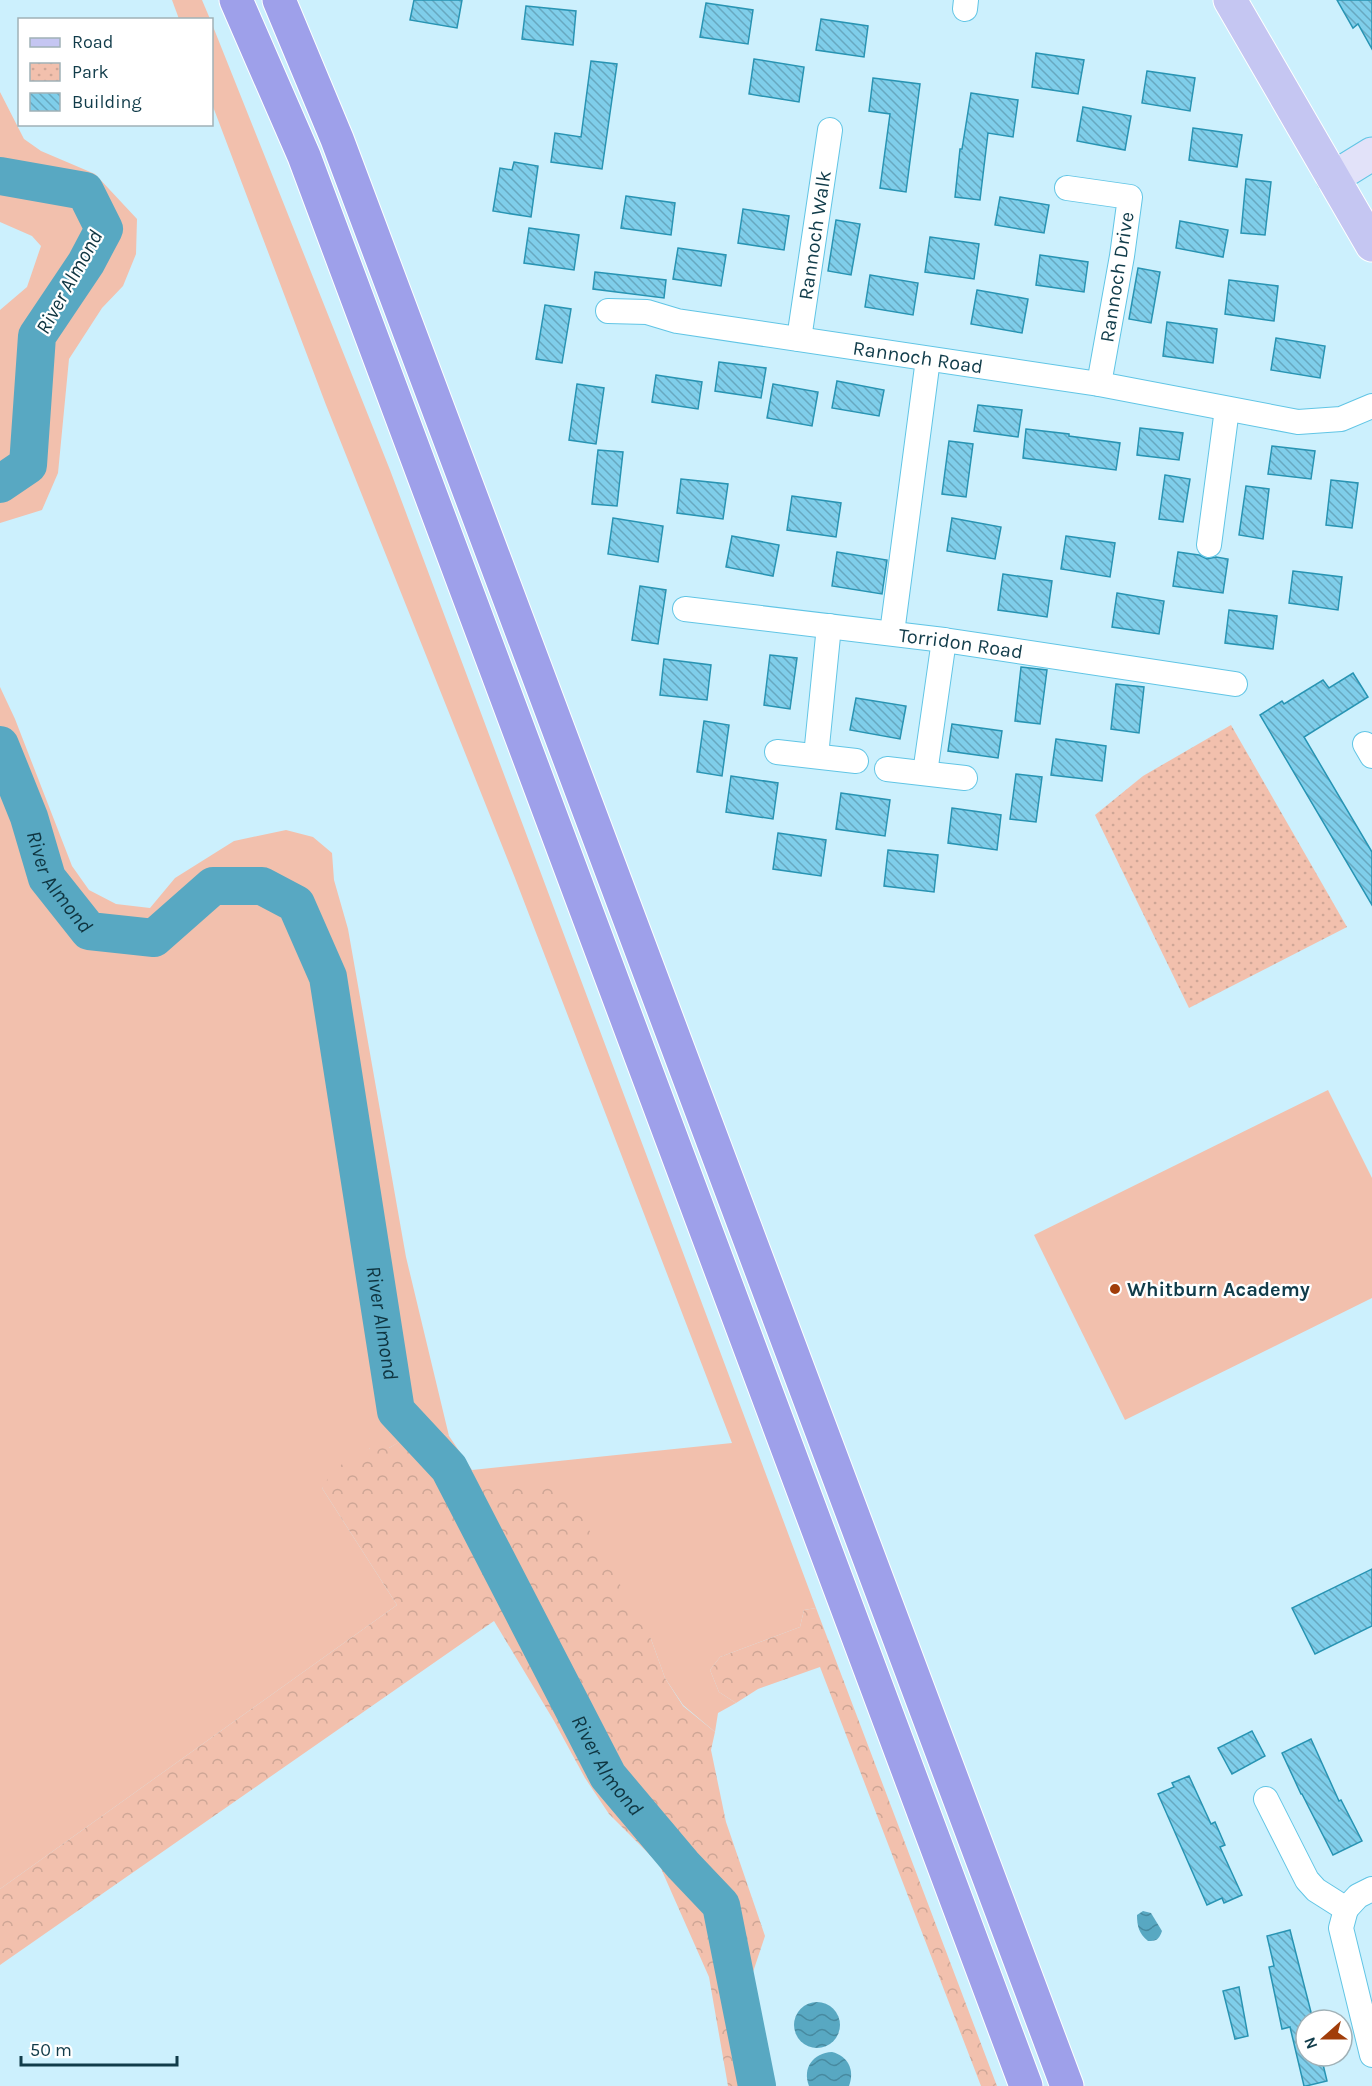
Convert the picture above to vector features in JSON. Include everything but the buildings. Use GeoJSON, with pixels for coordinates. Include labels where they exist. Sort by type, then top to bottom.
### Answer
{"type":"FeatureCollection","features":[{"type":"Feature","properties":{"kind":"highway"},"geometry":{"type":"LineString","coordinates":[[236,0],[304,156],[1026,2086]]}},
{"type":"Feature","properties":{"kind":"highway"},"geometry":{"type":"LineString","coordinates":[[279,0],[345,161],[1067,2086]]}},
{"type":"Feature","properties":{"kind":"main road"},"geometry":{"type":"LineString","coordinates":[[1230,0],[1278,81],[1338,174],[1372,245]]}},
{"type":"Feature","properties":{"kind":"street","name":"Rannoch Walk"},"geometry":{"type":"LineString","coordinates":[[799,339],[830,130]]}},
{"type":"Feature","properties":{"kind":"street"},"geometry":{"type":"LineString","coordinates":[[1338,174],[1372,154]]}},
{"type":"Feature","properties":{"kind":"street","name":"Rannoch Drive"},"geometry":{"type":"LineString","coordinates":[[1067,188],[1130,197],[1099,384]]}},
{"type":"Feature","properties":{"kind":"street","name":"Rannoch Road"},"geometry":{"type":"LineString","coordinates":[[608,311],[647,312],[677,321],[1099,384],[1298,422],[1341,419],[1372,406]]}},
{"type":"Feature","properties":{"kind":"street"},"geometry":{"type":"LineString","coordinates":[[892,633],[928,359]]}},
{"type":"Feature","properties":{"kind":"street"},"geometry":{"type":"LineString","coordinates":[[1209,545],[1227,409]]}},
{"type":"Feature","properties":{"kind":"street","name":"Torridon Road"},"geometry":{"type":"LineString","coordinates":[[686,609],[944,640],[1235,684]]}},
{"type":"Feature","properties":{"kind":"street"},"geometry":{"type":"LineString","coordinates":[[816,756],[829,626]]}},
{"type":"Feature","properties":{"kind":"street"},"geometry":{"type":"LineString","coordinates":[[925,773],[944,640]]}},
{"type":"Feature","properties":{"kind":"street"},"geometry":{"type":"LineString","coordinates":[[777,752],[856,761]]}},
{"type":"Feature","properties":{"kind":"street"},"geometry":{"type":"LineString","coordinates":[[886,769],[965,778]]}},
{"type":"Feature","properties":{"kind":"street"},"geometry":{"type":"LineString","coordinates":[[1266,1799],[1278,1844],[1317,1890],[1346,1909]]}},
{"type":"Feature","properties":{"kind":"street"},"geometry":{"type":"LineString","coordinates":[[1372,1889],[1358,1896],[1346,1909],[1341,1928],[1372,2055]]}},
{"type":"Feature","properties":{"kind":"green space"},"geometry":{"type":"Polygon","coordinates":[[[172,0],[202,0],[210,18],[179,18],[172,0]]]}},
{"type":"Feature","properties":{"kind":"green space"},"geometry":{"type":"Polygon","coordinates":[[[213,27],[390,470],[816,1608],[804,1610],[800,1627],[720,1657],[710,1670],[719,1692],[736,1703],[718,1713],[715,1732],[683,1705],[665,1678],[651,1639],[476,1490],[472,1470],[732,1443],[515,878],[326,405],[213,107],[213,27]]]}},
{"type":"Feature","properties":{"kind":"green space"},"geometry":{"type":"Polygon","coordinates":[[[0,92],[24,139],[41,151],[95,174],[137,219],[136,254],[123,286],[102,308],[69,359],[58,473],[42,510],[0,523],[0,310],[27,287],[41,246],[32,236],[0,222],[0,92]]]}},
{"type":"Feature","properties":{"kind":"green space"},"geometry":{"type":"Polygon","coordinates":[[[0,687],[15,719],[72,866],[89,890],[116,904],[150,908],[175,878],[234,841],[286,830],[313,837],[332,853],[334,880],[348,929],[406,1257],[449,1436],[424,1428],[389,1448],[370,1448],[322,1488],[397,1605],[0,1889],[0,687]]]}},
{"type":"Feature","properties":{"kind":"green space"},"geometry":{"type":"Polygon","coordinates":[[[1231,725],[1347,927],[1189,1008],[1095,815],[1143,776],[1231,725]]]}},
{"type":"Feature","properties":{"kind":"green space"},"geometry":{"type":"Polygon","coordinates":[[[1328,1090],[1372,1178],[1372,1298],[1125,1420],[1034,1235],[1328,1090]]]}},
{"type":"Feature","properties":{"kind":"green space"},"geometry":{"type":"Polygon","coordinates":[[[424,1427],[449,1436],[472,1470],[477,1490],[563,1484],[651,1639],[665,1678],[683,1706],[715,1732],[711,1750],[726,1822],[765,1936],[752,1975],[759,2054],[765,2086],[728,2086],[709,1977],[659,1864],[609,1814],[585,1778],[494,1621],[0,1965],[0,1889],[397,1605],[322,1488],[334,1469],[370,1448],[389,1448],[424,1427]]]}},
{"type":"Feature","properties":{"kind":"green space"},"geometry":{"type":"Polygon","coordinates":[[[816,1608],[997,2086],[981,2086],[820,1667],[758,1689],[736,1703],[719,1692],[710,1670],[720,1657],[800,1627],[804,1610],[816,1608]]]}},
{"type":"Feature","properties":{"kind":"water"},"geometry":{"type":"Polygon","coordinates":[[[1143,1911],[1151,1913],[1162,1931],[1155,1940],[1148,1941],[1139,1930],[1137,1915],[1143,1911]]]}},
{"type":"Feature","properties":{"kind":"water"},"geometry":{"type":"Polygon","coordinates":[[[817,2002],[833,2009],[840,2025],[833,2041],[817,2048],[801,2041],[794,2025],[801,2009],[817,2002]]]}},
{"type":"Feature","properties":{"kind":"water"},"geometry":{"type":"Polygon","coordinates":[[[832,2052],[838,2054],[849,2064],[851,2080],[849,2086],[809,2086],[807,2073],[811,2063],[819,2055],[832,2052]]]}},
{"type":"Feature","properties":{"kind":"waterway","name":"River Almond"},"geometry":{"type":"LineString","coordinates":[[0,176],[85,191],[104,229],[86,263],[37,336],[28,465],[0,484]]}},
{"type":"Feature","properties":{"kind":"waterway","name":"River Almond"},"geometry":{"type":"LineString","coordinates":[[0,745],[29,817],[47,878],[89,931],[154,938],[213,886],[262,886],[296,904],[328,977],[396,1411],[449,1468],[608,1776],[683,1865],[721,1905],[757,2086]]}},
{"type":"Feature","properties":{"kind":"place","name":"Whitburn Academy"},"geometry":{"type":"Point","coordinates":[1115,1289]}}]}
